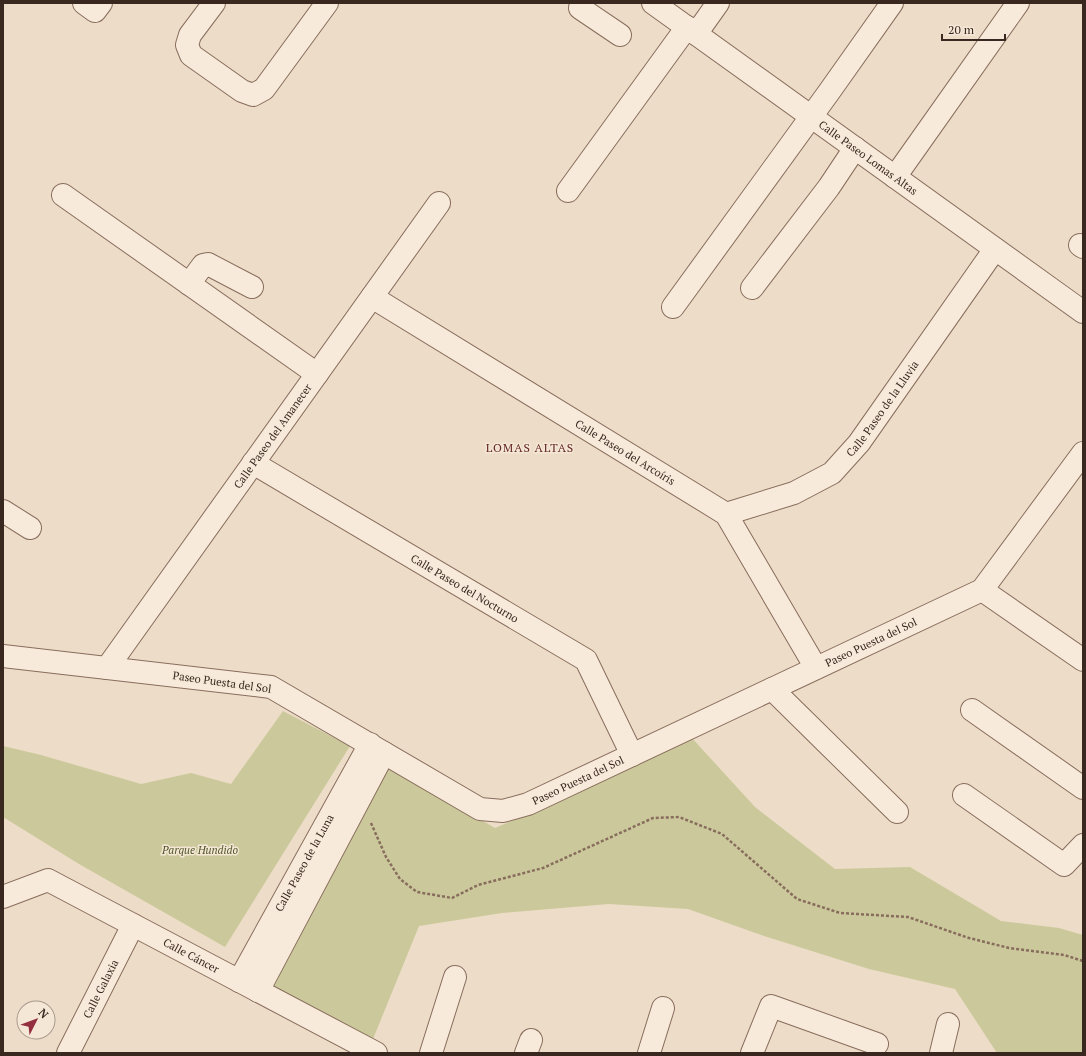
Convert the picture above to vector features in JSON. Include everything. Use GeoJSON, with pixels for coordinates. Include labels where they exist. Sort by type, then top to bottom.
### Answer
{"type":"FeatureCollection","features":[{"type":"Feature","properties":{"kind":"street"},"geometry":{"type":"LineString","coordinates":[[84,3],[95,11],[101,3]]}},
{"type":"Feature","properties":{"kind":"street"},"geometry":{"type":"LineString","coordinates":[[214,3],[190,35],[187,45],[191,55],[242,91],[253,95],[264,89],[327,3]]}},
{"type":"Feature","properties":{"kind":"street"},"geometry":{"type":"LineString","coordinates":[[583,3],[580,8],[620,35]]}},
{"type":"Feature","properties":{"kind":"street","name":"Calle Paseo Lomas Altas"},"geometry":{"type":"LineString","coordinates":[[653,3],[1083,312]]}},
{"type":"Feature","properties":{"kind":"street"},"geometry":{"type":"LineString","coordinates":[[568,191],[692,31],[718,3]]}},
{"type":"Feature","properties":{"kind":"street"},"geometry":{"type":"LineString","coordinates":[[673,307],[892,3]]}},
{"type":"Feature","properties":{"kind":"street"},"geometry":{"type":"LineString","coordinates":[[895,177],[1018,3]]}},
{"type":"Feature","properties":{"kind":"street"},"geometry":{"type":"LineString","coordinates":[[752,288],[830,187],[855,148]]}},
{"type":"Feature","properties":{"kind":"street"},"geometry":{"type":"LineString","coordinates":[[63,195],[317,374]]}},
{"type":"Feature","properties":{"kind":"street","name":"Calle Paseo del Amanecer"},"geometry":{"type":"LineString","coordinates":[[106,668],[439,204]]}},
{"type":"Feature","properties":{"kind":"street","name":"Calle Paseo de la Lluvia"},"geometry":{"type":"LineString","coordinates":[[726,514],[794,493],[832,473],[859,443],[995,249]]}},
{"type":"Feature","properties":{"kind":"street"},"geometry":{"type":"LineString","coordinates":[[189,284],[203,265],[208,264],[252,287]]}},
{"type":"Feature","properties":{"kind":"street","name":"Calle Paseo del Arcoíris"},"geometry":{"type":"LineString","coordinates":[[372,297],[726,514],[816,668]]}},
{"type":"Feature","properties":{"kind":"street","name":"Paseo Puesta del Sol"},"geometry":{"type":"LineString","coordinates":[[3,656],[271,687],[480,809],[503,811],[528,804],[982,590],[1083,453]]}},
{"type":"Feature","properties":{"kind":"street","name":"Calle Paseo del Nocturno"},"geometry":{"type":"LineString","coordinates":[[253,463],[586,660],[632,755]]}},
{"type":"Feature","properties":{"kind":"street"},"geometry":{"type":"LineString","coordinates":[[3,511],[30,528]]}},
{"type":"Feature","properties":{"kind":"street"},"geometry":{"type":"LineString","coordinates":[[982,590],[1083,660]]}},
{"type":"Feature","properties":{"kind":"street"},"geometry":{"type":"LineString","coordinates":[[772,689],[897,812]]}},
{"type":"Feature","properties":{"kind":"street"},"geometry":{"type":"LineString","coordinates":[[972,710],[1083,788]]}},
{"type":"Feature","properties":{"kind":"street","name":"Calle Paseo de la Luna"},"geometry":{"type":"LineString","coordinates":[[249,986],[360,799],[377,748]]}},
{"type":"Feature","properties":{"kind":"street","name":"Calle Paseo de la Luna"},"geometry":{"type":"LineString","coordinates":[[249,986],[377,748]]}},
{"type":"Feature","properties":{"kind":"street"},"geometry":{"type":"LineString","coordinates":[[964,795],[1064,865],[1083,845]]}},
{"type":"Feature","properties":{"kind":"street","name":"Calle Cáncer"},"geometry":{"type":"LineString","coordinates":[[3,897],[48,880],[376,1053]]}},
{"type":"Feature","properties":{"kind":"street","name":"Calle Galaxia"},"geometry":{"type":"LineString","coordinates":[[68,1053],[133,925]]}},
{"type":"Feature","properties":{"kind":"street"},"geometry":{"type":"LineString","coordinates":[[431,1053],[455,977]]}},
{"type":"Feature","properties":{"kind":"street"},"geometry":{"type":"LineString","coordinates":[[752,1053],[770,1006],[877,1044]]}},
{"type":"Feature","properties":{"kind":"street"},"geometry":{"type":"LineString","coordinates":[[649,1053],[663,1008]]}},
{"type":"Feature","properties":{"kind":"street"},"geometry":{"type":"LineString","coordinates":[[941,1053],[948,1024]]}},
{"type":"Feature","properties":{"kind":"path"},"geometry":{"type":"LineString","coordinates":[[360,799],[386,857],[400,878],[418,892],[452,898],[478,884],[543,868],[654,818],[678,817],[722,834],[797,899],[840,913],[908,917],[989,943],[1009,948],[1064,955],[1083,961]]}},
{"type":"Feature","properties":{"kind":"green space","name":"Parque Hundido"},"geometry":{"type":"Polygon","coordinates":[[[283,711],[350,746],[225,947],[79,864],[3,817],[3,746],[41,755],[141,784],[191,773],[231,784],[283,711]]]}},
{"type":"Feature","properties":{"kind":"green space"},"geometry":{"type":"Polygon","coordinates":[[[691,737],[755,807],[835,869],[910,867],[1001,921],[1059,928],[1083,935],[1083,1053],[997,1053],[955,989],[869,969],[764,936],[688,909],[609,904],[502,913],[419,926],[373,1039],[272,986],[389,766],[495,828],[560,800],[691,737]]]}},
{"type":"Feature","properties":{"kind":"district","name":"LOMAS ALTAS"},"geometry":{"type":"Point","coordinates":[530,447]}}]}
